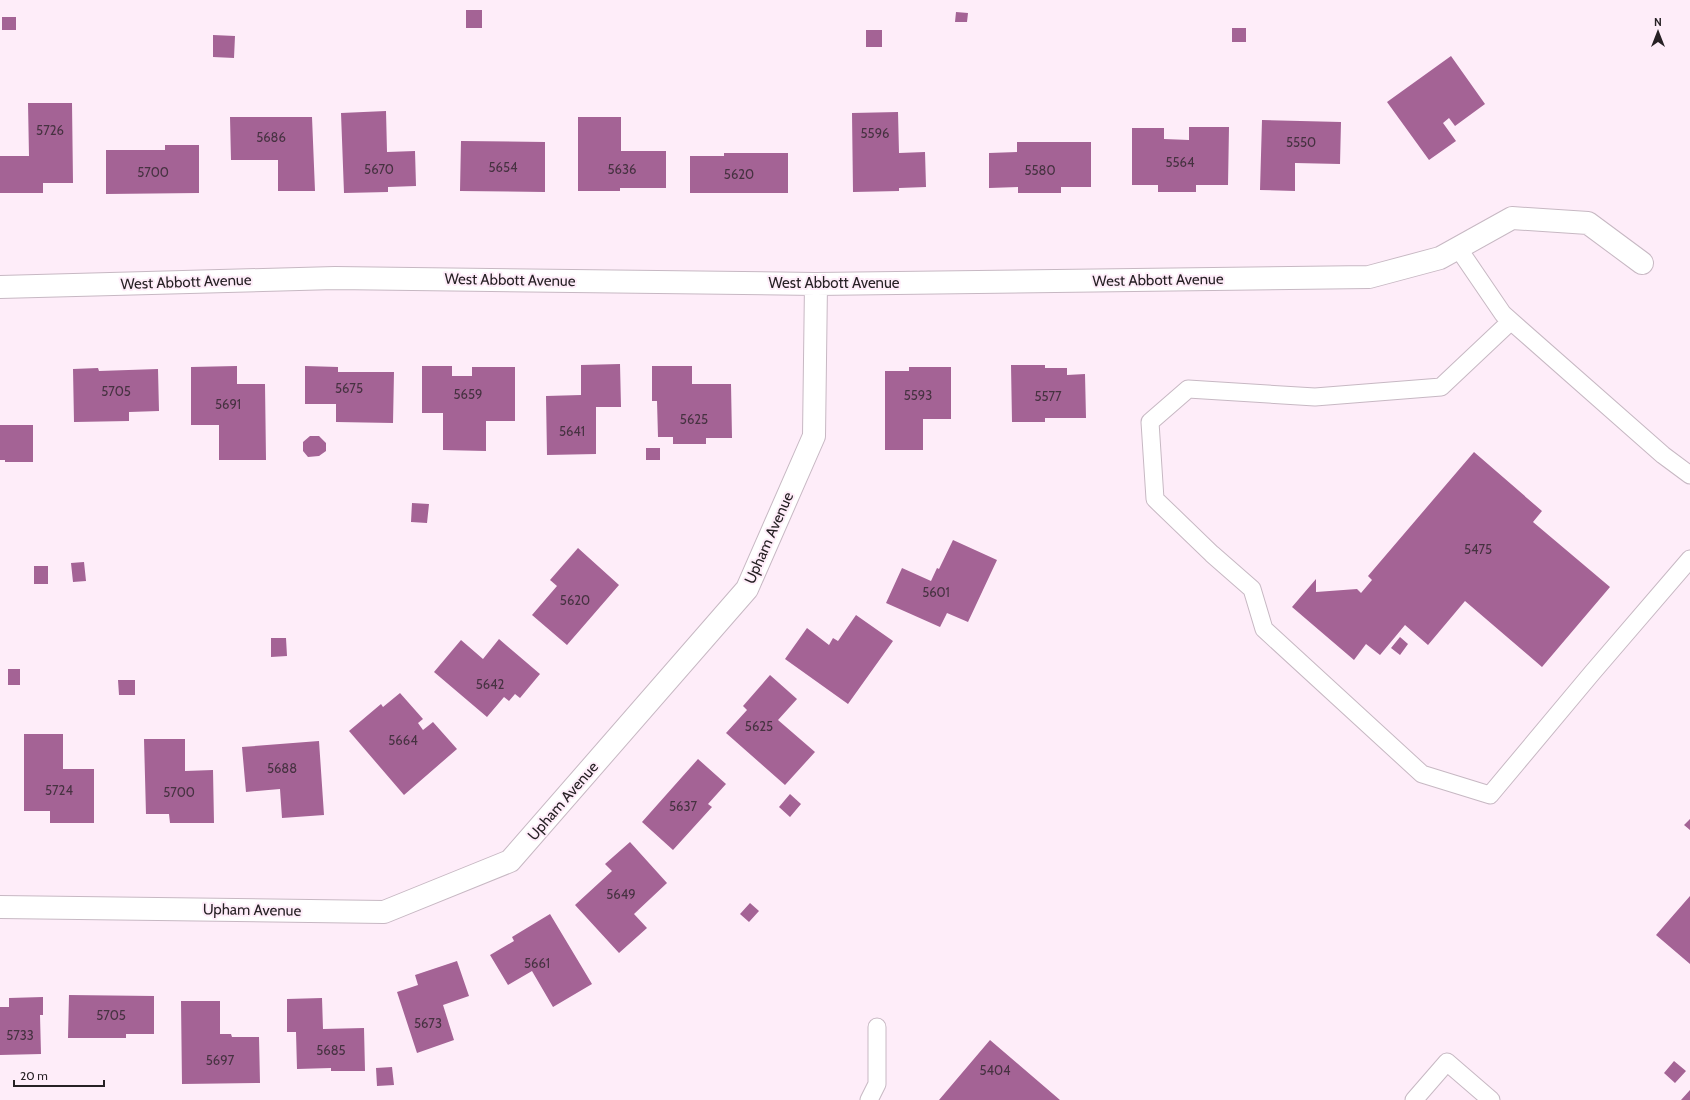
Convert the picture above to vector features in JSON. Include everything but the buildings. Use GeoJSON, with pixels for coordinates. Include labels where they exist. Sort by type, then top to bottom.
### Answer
{"type":"FeatureCollection","features":[{"type":"Feature","properties":{"kind":"street","name":"West Abbott Avenue"},"geometry":{"type":"LineString","coordinates":[[0,287],[335,278],[816,284],[1369,277],[1440,258],[1512,218],[1588,223],[1642,263]]}},
{"type":"Feature","properties":{"kind":"street","name":"Upham Avenue"},"geometry":{"type":"LineString","coordinates":[[0,907],[384,912],[510,861],[747,589],[814,436],[816,284]]}},
{"type":"Feature","properties":{"kind":"lane"},"geometry":{"type":"LineString","coordinates":[[1458,248],[1503,314],[1663,455],[1690,475]]}},
{"type":"Feature","properties":{"kind":"lane"},"geometry":{"type":"LineString","coordinates":[[1511,321],[1441,387],[1315,397],[1188,390],[1150,422],[1155,499],[1212,554],[1252,589],[1264,629],[1422,774],[1490,795],[1690,559]]}},
{"type":"Feature","properties":{"kind":"lane"},"geometry":{"type":"LineString","coordinates":[[869,1100],[876,1084],[877,1027]]}},
{"type":"Feature","properties":{"kind":"lane"},"geometry":{"type":"LineString","coordinates":[[1414,1100],[1447,1062],[1491,1100]]}}]}
